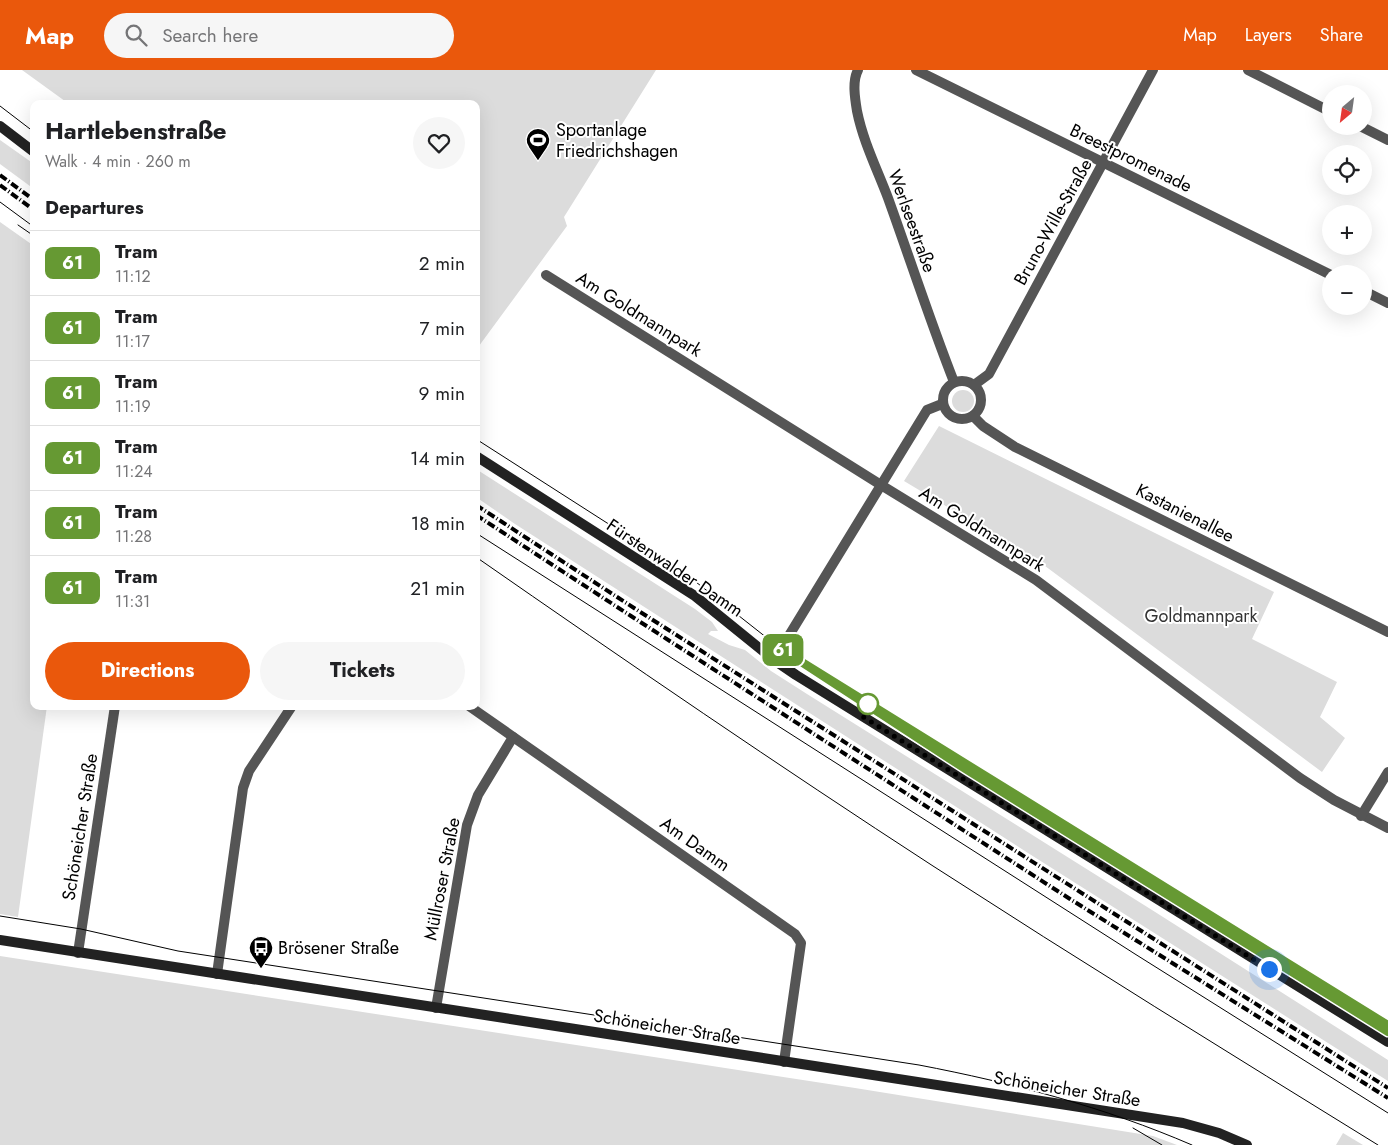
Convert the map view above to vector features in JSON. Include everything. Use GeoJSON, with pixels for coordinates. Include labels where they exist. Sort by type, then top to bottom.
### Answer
{"type":"FeatureCollection","features":[{"type":"Feature","properties":{"kind":"main road"},"geometry":{"type":"LineString","coordinates":[[0,126],[30,149]]}},
{"type":"Feature","properties":{"kind":"main road","name":"Fürstenwalder Damm"},"geometry":{"type":"LineString","coordinates":[[480,459],[695,596],[774,660],[1388,1042]]}},
{"type":"Feature","properties":{"kind":"main road","name":"Schöneicher Straße"},"geometry":{"type":"LineString","coordinates":[[0,940],[1183,1123],[1219,1133],[1247,1145]]}},
{"type":"Feature","properties":{"kind":"street","name":"Werlseestraße"},"geometry":{"type":"LineString","coordinates":[[858,70],[855,89],[858,112],[866,143],[954,382]]}},
{"type":"Feature","properties":{"kind":"street","name":"Breestpromenade"},"geometry":{"type":"LineString","coordinates":[[916,70],[1322,270]]}},
{"type":"Feature","properties":{"kind":"street","name":"Bruno-Wille-Straße"},"geometry":{"type":"LineString","coordinates":[[974,385],[989,374],[1153,70]]}},
{"type":"Feature","properties":{"kind":"street"},"geometry":{"type":"LineString","coordinates":[[1248,70],[1322,107]]}},
{"type":"Feature","properties":{"kind":"street"},"geometry":{"type":"LineString","coordinates":[[1372,132],[1388,140]]}},
{"type":"Feature","properties":{"kind":"street","name":"Am Goldmannpark"},"geometry":{"type":"LineString","coordinates":[[546,275],[1036,580],[1300,778],[1362,816],[1388,828]]}},
{"type":"Feature","properties":{"kind":"street"},"geometry":{"type":"LineString","coordinates":[[1372,294],[1388,303]]}},
{"type":"Feature","properties":{"kind":"street"},"geometry":{"type":"LineString","coordinates":[[965,380],[974,385],[980,392],[979,410],[973,416],[964,419],[954,418],[947,413],[942,404],[942,395],[947,387],[954,382],[965,380]]}},
{"type":"Feature","properties":{"kind":"street"},"geometry":{"type":"LineString","coordinates":[[774,660],[926,410],[942,404]]}},
{"type":"Feature","properties":{"kind":"street","name":"Kastanienallee"},"geometry":{"type":"LineString","coordinates":[[973,416],[983,426],[1015,446],[1388,632]]}},
{"type":"Feature","properties":{"kind":"street","name":"Schöneicher Straße"},"geometry":{"type":"LineString","coordinates":[[78,953],[114,710]]}},
{"type":"Feature","properties":{"kind":"street"},"geometry":{"type":"LineString","coordinates":[[216,974],[243,788],[250,771],[289,710]]}},
{"type":"Feature","properties":{"kind":"street","name":"Am Damm"},"geometry":{"type":"LineString","coordinates":[[475,710],[796,934],[801,943],[784,1062]]}},
{"type":"Feature","properties":{"kind":"street","name":"Müllroser Straße"},"geometry":{"type":"LineString","coordinates":[[436,1008],[467,824],[478,796],[513,737]]}},
{"type":"Feature","properties":{"kind":"street"},"geometry":{"type":"LineString","coordinates":[[1362,816],[1388,772]]}},
{"type":"Feature","properties":{"kind":"green space","name":"Sportanlage Friedrichshagen"},"geometry":{"type":"Polygon","coordinates":[[[22,70],[656,70],[564,217],[567,226],[480,345],[480,100],[63,100],[22,70]]]}},
{"type":"Feature","properties":{"kind":"green space"},"geometry":{"type":"Polygon","coordinates":[[[0,140],[30,161],[30,186],[0,164],[0,140]]]}},
{"type":"Feature","properties":{"kind":"green space"},"geometry":{"type":"Polygon","coordinates":[[[0,222],[30,243],[30,710],[46,710],[18,917],[0,914],[0,222]]]}},
{"type":"Feature","properties":{"kind":"green space"},"geometry":{"type":"Polygon","coordinates":[[[963,390],[971,393],[974,401],[971,409],[963,412],[955,409],[952,401],[955,393],[963,390]]]}},
{"type":"Feature","properties":{"kind":"green space","name":"Goldmannpark"},"geometry":{"type":"Polygon","coordinates":[[[939,426],[1274,592],[1252,639],[1337,682],[1320,717],[1345,738],[1322,772],[1041,563],[904,481],[939,426]]]}},
{"type":"Feature","properties":{"kind":"green space"},"geometry":{"type":"Polygon","coordinates":[[[480,472],[695,609],[712,622],[718,631],[711,631],[708,634],[729,645],[745,650],[771,671],[807,694],[1388,1060],[1388,1081],[1028,853],[480,500],[480,472]]]}},
{"type":"Feature","properties":{"kind":"green space"},"geometry":{"type":"Polygon","coordinates":[[[0,956],[855,1088],[1153,1136],[1177,1145],[0,1145],[0,956]]]}},
{"type":"Feature","properties":{"kind":"green space"},"geometry":{"type":"Polygon","coordinates":[[[1343,1133],[1363,1145],[1336,1145],[1343,1133]]]}},
{"type":"Feature","properties":{"kind":"tram line"},"geometry":{"type":"LineString","coordinates":[[0,106],[30,129]]}},
{"type":"Feature","properties":{"kind":"tram line"},"geometry":{"type":"LineString","coordinates":[[0,202],[30,224]]}},
{"type":"Feature","properties":{"kind":"tram line"},"geometry":{"type":"LineString","coordinates":[[18,225],[30,233]]}},
{"type":"Feature","properties":{"kind":"tram line"},"geometry":{"type":"LineString","coordinates":[[480,442],[682,571],[781,649],[1388,1025]]}},
{"type":"Feature","properties":{"kind":"tram line"},"geometry":{"type":"LineString","coordinates":[[480,536],[1135,954],[1388,1113]]}},
{"type":"Feature","properties":{"kind":"tram line"},"geometry":{"type":"LineString","coordinates":[[480,560],[589,636],[933,866],[1099,972],[1378,1145]]}},
{"type":"Feature","properties":{"kind":"tram line","name":"61"},"geometry":{"type":"LineString","coordinates":[[1388,1025],[781,649],[965,769],[1388,1032]]}},
{"type":"Feature","properties":{"kind":"tram line"},"geometry":{"type":"LineString","coordinates":[[0,916],[81,929],[178,951],[919,1065],[1023,1088],[1058,1098],[1125,1119],[1192,1145]]}},
{"type":"Feature","properties":{"kind":"tram line"},"geometry":{"type":"LineString","coordinates":[[1133,1128],[1162,1145]]}},
{"type":"Feature","properties":{"kind":"railway"},"geometry":{"type":"LineString","coordinates":[[0,175],[30,197]]}},
{"type":"Feature","properties":{"kind":"railway"},"geometry":{"type":"LineString","coordinates":[[0,185],[30,207]]}},
{"type":"Feature","properties":{"kind":"railway"},"geometry":{"type":"LineString","coordinates":[[480,508],[634,608],[1388,1088]]}},
{"type":"Feature","properties":{"kind":"railway"},"geometry":{"type":"LineString","coordinates":[[480,518],[1070,899],[1388,1098]]}},
{"type":"Feature","properties":{"kind":"place","name":"Sportanlage Friedrichshagen"},"geometry":{"type":"Point","coordinates":[538,161]}},
{"type":"Feature","properties":{"kind":"place","name":"Brösener Straße"},"geometry":{"type":"Point","coordinates":[261,969]}},
{"type":"Feature","properties":{"kind":"route"},"geometry":{"type":"LineString","coordinates":[[868,704],[860,715],[1269,969]]}}]}
